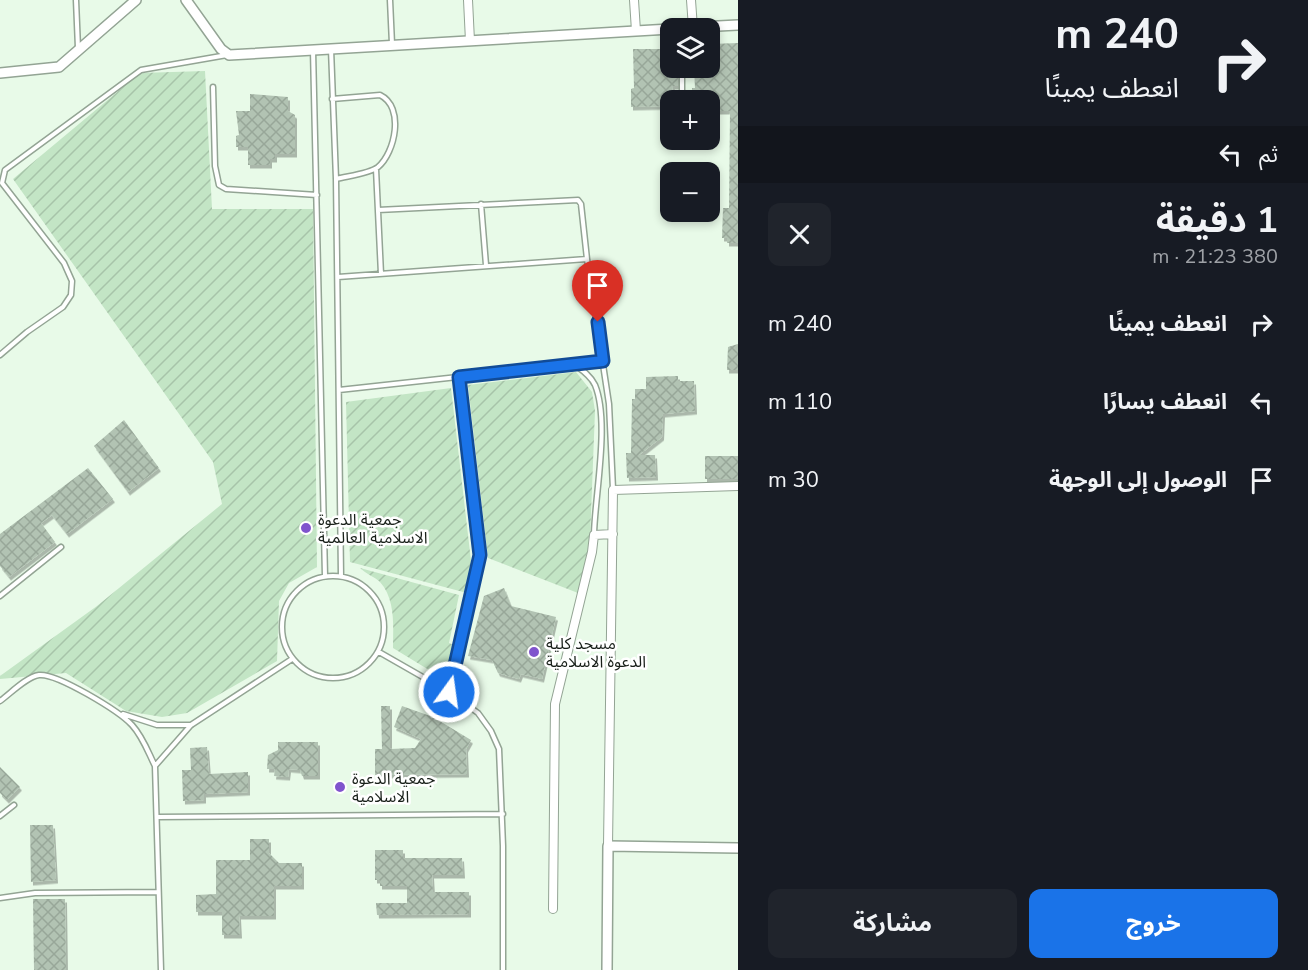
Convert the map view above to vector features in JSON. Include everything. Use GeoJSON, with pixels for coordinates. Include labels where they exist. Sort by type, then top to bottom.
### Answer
{"type":"FeatureCollection","features":[{"type":"Feature","properties":{"kind":"street"},"geometry":{"type":"LineString","coordinates":[[0,73],[59,67],[136,0]]}},
{"type":"Feature","properties":{"kind":"street"},"geometry":{"type":"LineString","coordinates":[[186,0],[228,55],[660,30]]}},
{"type":"Feature","properties":{"kind":"street"},"geometry":{"type":"LineString","coordinates":[[468,0],[470,41]]}},
{"type":"Feature","properties":{"kind":"street"},"geometry":{"type":"LineString","coordinates":[[634,0],[636,31]]}},
{"type":"Feature","properties":{"kind":"street"},"geometry":{"type":"LineString","coordinates":[[692,0],[693,18]]}},
{"type":"Feature","properties":{"kind":"street"},"geometry":{"type":"LineString","coordinates":[[720,26],[738,25]]}},
{"type":"Feature","properties":{"kind":"street"},"geometry":{"type":"LineString","coordinates":[[607,970],[613,489],[738,486]]}},
{"type":"Feature","properties":{"kind":"street"},"geometry":{"type":"LineString","coordinates":[[553,909],[555,704],[592,552],[594,535],[613,534]]}},
{"type":"Feature","properties":{"kind":"street"},"geometry":{"type":"LineString","coordinates":[[608,846],[738,848]]}},
{"type":"Feature","properties":{"kind":"lane"},"geometry":{"type":"LineString","coordinates":[[76,0],[78,51]]}},
{"type":"Feature","properties":{"kind":"lane"},"geometry":{"type":"LineString","coordinates":[[390,0],[392,45]]}},
{"type":"Feature","properties":{"kind":"lane"},"geometry":{"type":"LineString","coordinates":[[313,49],[325,576]]}},
{"type":"Feature","properties":{"kind":"lane"},"geometry":{"type":"LineString","coordinates":[[331,49],[338,277],[341,576]]}},
{"type":"Feature","properties":{"kind":"lane"},"geometry":{"type":"LineString","coordinates":[[0,355],[27,332],[63,308],[71,295],[72,281],[64,263],[2,183],[5,170],[141,70],[228,55]]}},
{"type":"Feature","properties":{"kind":"lane"},"geometry":{"type":"LineString","coordinates":[[213,87],[215,166],[219,184],[226,189],[317,195]]}},
{"type":"Feature","properties":{"kind":"lane"},"geometry":{"type":"LineString","coordinates":[[332,99],[380,95],[389,102],[395,117],[395,133],[386,157],[376,169],[336,179]]}},
{"type":"Feature","properties":{"kind":"lane"},"geometry":{"type":"LineString","coordinates":[[376,169],[381,274]]}},
{"type":"Feature","properties":{"kind":"lane"},"geometry":{"type":"LineString","coordinates":[[378,210],[578,200],[581,204],[609,404],[613,489]]}},
{"type":"Feature","properties":{"kind":"lane"},"geometry":{"type":"LineString","coordinates":[[481,204],[486,265]]}},
{"type":"Feature","properties":{"kind":"lane"},"geometry":{"type":"LineString","coordinates":[[338,277],[587,259]]}},
{"type":"Feature","properties":{"kind":"lane"},"geometry":{"type":"LineString","coordinates":[[339,390],[603,361]]}},
{"type":"Feature","properties":{"kind":"lane"},"geometry":{"type":"LineString","coordinates":[[575,365],[595,384],[599,406],[601,461],[594,535]]}},
{"type":"Feature","properties":{"kind":"lane"},"geometry":{"type":"LineString","coordinates":[[449,692],[480,555],[459,377]]}},
{"type":"Feature","properties":{"kind":"lane"},"geometry":{"type":"LineString","coordinates":[[0,596],[61,547]]}},
{"type":"Feature","properties":{"kind":"lane"},"geometry":{"type":"LineString","coordinates":[[325,576],[341,576],[364,585],[380,604],[385,629],[379,652],[361,671],[337,679],[312,675],[292,659],[281,634],[284,608],[300,587],[325,576]]}},
{"type":"Feature","properties":{"kind":"lane"},"geometry":{"type":"LineString","coordinates":[[379,652],[449,692],[478,713],[491,730],[499,749],[503,814],[503,970]]}},
{"type":"Feature","properties":{"kind":"lane"},"geometry":{"type":"LineString","coordinates":[[154,766],[191,725],[292,659]]}},
{"type":"Feature","properties":{"kind":"lane"},"geometry":{"type":"LineString","coordinates":[[0,701],[34,676],[45,675],[119,713],[157,725],[191,725]]}},
{"type":"Feature","properties":{"kind":"lane"},"geometry":{"type":"LineString","coordinates":[[119,713],[146,745],[154,766],[161,970]]}},
{"type":"Feature","properties":{"kind":"lane"},"geometry":{"type":"LineString","coordinates":[[0,816],[14,804]]}},
{"type":"Feature","properties":{"kind":"lane"},"geometry":{"type":"LineString","coordinates":[[157,817],[503,814]]}},
{"type":"Feature","properties":{"kind":"lane"},"geometry":{"type":"LineString","coordinates":[[0,898],[35,892],[158,892]]}},
{"type":"Feature","properties":{"kind":"green space"},"geometry":{"type":"Polygon","coordinates":[[[205,71],[212,209],[313,209],[317,567],[289,583],[279,601],[277,661],[187,713],[162,717],[126,711],[66,673],[0,679],[0,676],[97,606],[222,504],[213,462],[13,179],[140,73],[205,71]]]}},
{"type":"Feature","properties":{"kind":"green space"},"geometry":{"type":"Polygon","coordinates":[[[576,372],[592,392],[595,411],[590,540],[578,593],[488,558],[468,385],[576,372]]]}},
{"type":"Feature","properties":{"kind":"green space"},"geometry":{"type":"Polygon","coordinates":[[[451,388],[473,578],[467,593],[350,562],[346,402],[451,388]]]}},
{"type":"Feature","properties":{"kind":"green space"},"geometry":{"type":"Polygon","coordinates":[[[360,568],[459,595],[449,643],[457,646],[447,681],[393,648],[393,623],[389,597],[380,582],[360,568]]]}},
{"type":"Feature","properties":{"kind":"building"},"geometry":{"type":"Polygon","coordinates":[[[738,43],[738,243],[727,243],[727,238],[722,238],[723,208],[729,208],[730,111],[720,111],[720,90],[692,90],[695,88],[694,78],[720,78],[720,44],[738,43]]]}},
{"type":"Feature","properties":{"kind":"building"},"geometry":{"type":"Polygon","coordinates":[[[633,49],[660,49],[660,78],[678,78],[678,86],[673,86],[672,90],[660,90],[660,106],[631,107],[631,89],[634,88],[633,49]]]}},
{"type":"Feature","properties":{"kind":"building"},"geometry":{"type":"Polygon","coordinates":[[[250,94],[288,97],[288,111],[295,115],[295,154],[275,154],[275,159],[270,159],[270,165],[248,165],[248,147],[236,147],[236,136],[239,135],[236,111],[250,111],[250,94]]]}},
{"type":"Feature","properties":{"kind":"building"},"geometry":{"type":"Polygon","coordinates":[[[738,344],[738,370],[727,370],[728,347],[738,344]]]}},
{"type":"Feature","properties":{"kind":"building"},"geometry":{"type":"Polygon","coordinates":[[[678,376],[678,381],[694,381],[695,411],[663,414],[662,437],[639,455],[655,455],[656,477],[627,478],[626,453],[631,453],[632,399],[635,399],[635,389],[646,389],[646,377],[678,376]]]}},
{"type":"Feature","properties":{"kind":"building"},"geometry":{"type":"Polygon","coordinates":[[[124,420],[159,468],[128,492],[94,446],[124,420]]]}},
{"type":"Feature","properties":{"kind":"building"},"geometry":{"type":"Polygon","coordinates":[[[705,456],[738,456],[738,479],[705,479],[705,456]]]}},
{"type":"Feature","properties":{"kind":"building"},"geometry":{"type":"Polygon","coordinates":[[[88,468],[113,499],[67,534],[52,515],[41,523],[55,542],[9,577],[0,566],[0,534],[88,468]]]}},
{"type":"Feature","properties":{"kind":"building"},"geometry":{"type":"Polygon","coordinates":[[[504,588],[511,606],[556,617],[542,679],[521,674],[519,679],[498,673],[492,660],[468,656],[484,596],[504,588]]]}},
{"type":"Feature","properties":{"kind":"building"},"geometry":{"type":"Polygon","coordinates":[[[381,706],[390,706],[390,749],[415,748],[421,739],[394,727],[402,706],[433,717],[471,740],[466,749],[467,774],[375,775],[375,749],[382,749],[381,706]]]}},
{"type":"Feature","properties":{"kind":"building"},"geometry":{"type":"Polygon","coordinates":[[[278,742],[318,742],[318,776],[302,776],[300,770],[289,769],[288,777],[274,776],[275,769],[267,769],[268,755],[278,750],[278,742]]]}},
{"type":"Feature","properties":{"kind":"building"},"geometry":{"type":"Polygon","coordinates":[[[207,747],[209,774],[248,772],[248,792],[204,794],[204,800],[183,801],[182,770],[191,770],[190,748],[207,747]]]}},
{"type":"Feature","properties":{"kind":"building"},"geometry":{"type":"Polygon","coordinates":[[[0,767],[20,787],[7,800],[0,793],[0,767]]]}},
{"type":"Feature","properties":{"kind":"building"},"geometry":{"type":"Polygon","coordinates":[[[30,825],[53,825],[56,880],[31,882],[30,825]]]}},
{"type":"Feature","properties":{"kind":"building"},"geometry":{"type":"Polygon","coordinates":[[[250,839],[269,839],[269,853],[279,863],[302,863],[302,886],[274,886],[274,916],[239,916],[240,935],[222,935],[222,912],[196,912],[196,895],[216,894],[216,860],[250,860],[250,839]]]}},
{"type":"Feature","properties":{"kind":"building"},"geometry":{"type":"Polygon","coordinates":[[[375,850],[403,850],[403,858],[462,858],[463,875],[432,875],[433,892],[469,892],[469,914],[377,915],[376,903],[407,903],[407,886],[380,886],[380,880],[375,880],[375,850]]]}},
{"type":"Feature","properties":{"kind":"building"},"geometry":{"type":"Polygon","coordinates":[[[33,899],[65,899],[66,970],[34,970],[33,899]]]}},
{"type":"Feature","properties":{"kind":"place","name":"جمعية الدعوة الاسلامية العالمية"},"geometry":{"type":"Point","coordinates":[306,528]}},
{"type":"Feature","properties":{"kind":"place","name":"مسجد كلية الدعوة الاسلامية"},"geometry":{"type":"Point","coordinates":[534,652]}},
{"type":"Feature","properties":{"kind":"place","name":"جمعية الدعوة الاسلامية"},"geometry":{"type":"Point","coordinates":[340,787]}},
{"type":"Feature","properties":{"kind":"route"},"geometry":{"type":"LineString","coordinates":[[449,692],[480,566],[459,377],[603,361],[598,322]]}}]}
